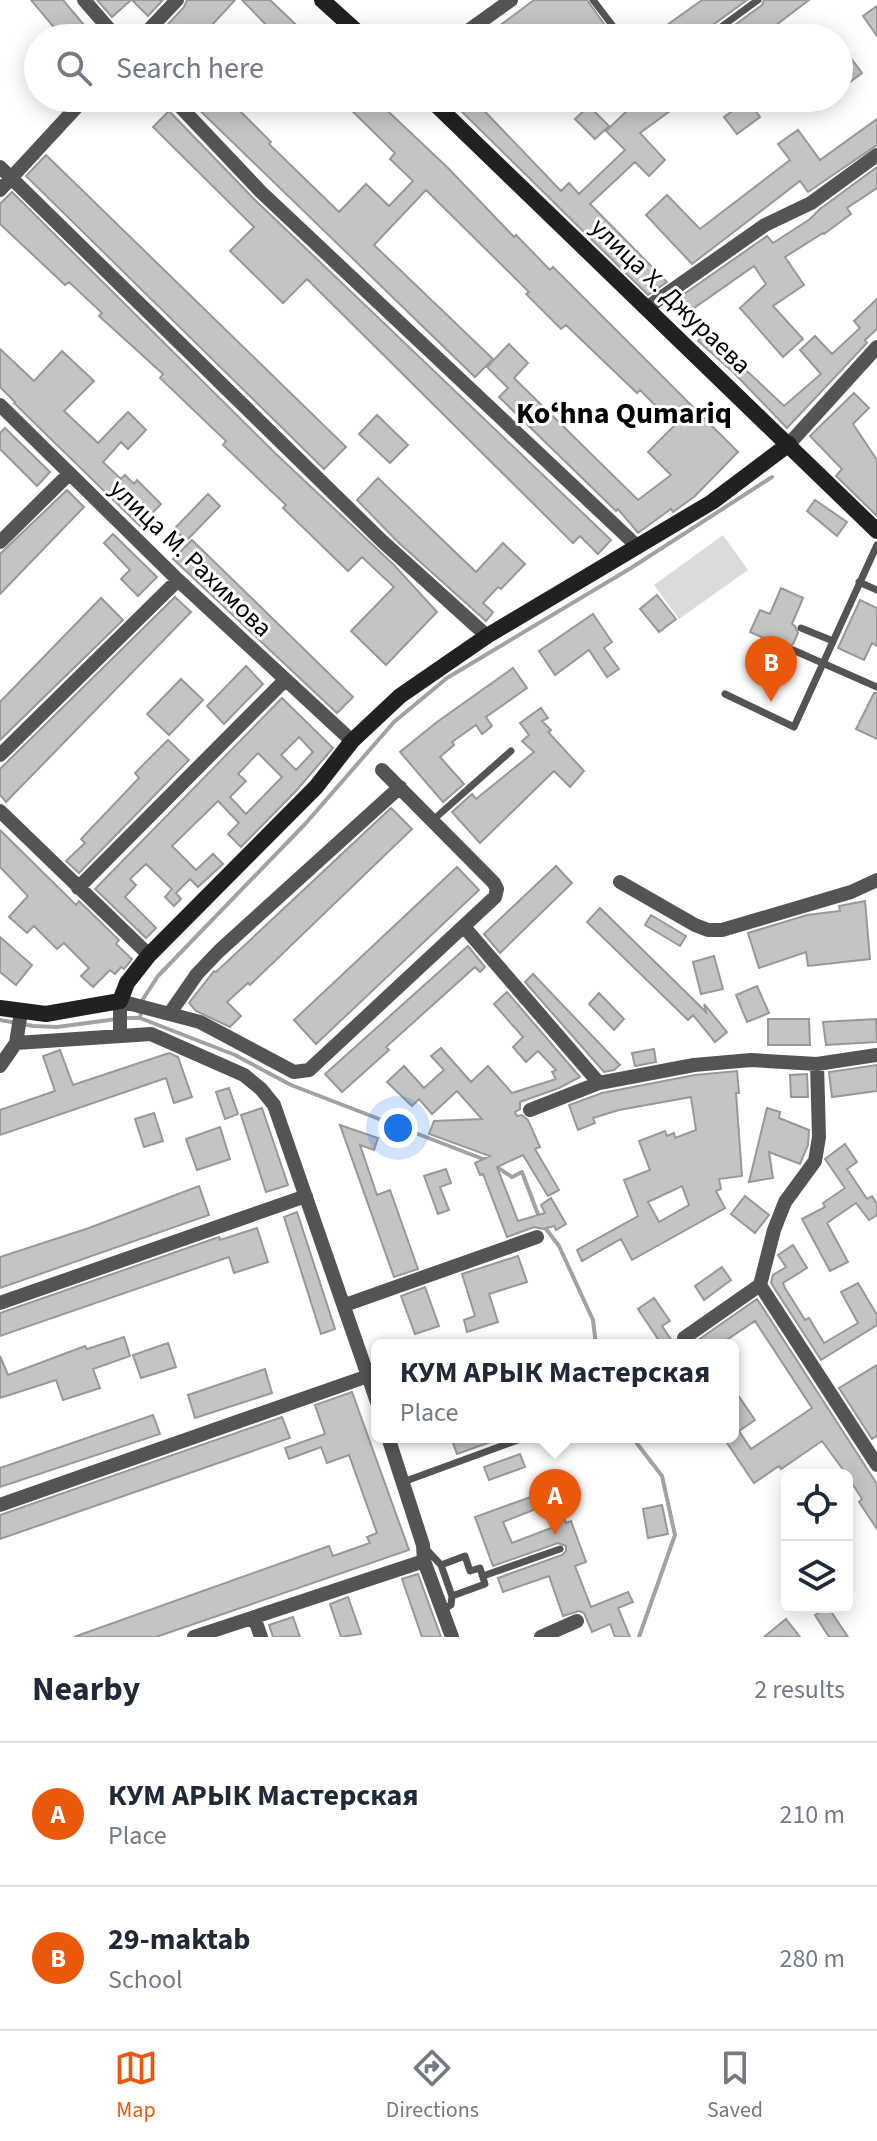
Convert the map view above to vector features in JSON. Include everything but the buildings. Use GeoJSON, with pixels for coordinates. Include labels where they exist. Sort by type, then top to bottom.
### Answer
{"type":"FeatureCollection","features":[{"type":"Feature","properties":{"kind":"street"},"geometry":{"type":"LineString","coordinates":[[84,0],[105,24]]}},
{"type":"Feature","properties":{"kind":"street"},"geometry":{"type":"LineString","coordinates":[[154,24],[177,0]]}},
{"type":"Feature","properties":{"kind":"street"},"geometry":{"type":"LineString","coordinates":[[478,24],[511,0]]}},
{"type":"Feature","properties":{"kind":"street"},"geometry":{"type":"LineString","coordinates":[[325,1],[349,24]]}},
{"type":"Feature","properties":{"kind":"street"},"geometry":{"type":"LineString","coordinates":[[0,190],[72,112]]}},
{"type":"Feature","properties":{"kind":"street"},"geometry":{"type":"LineString","coordinates":[[185,112],[261,192],[637,546]]}},
{"type":"Feature","properties":{"kind":"street","name":"улица Х. Джураева"},"geometry":{"type":"LineString","coordinates":[[444,112],[877,531]]}},
{"type":"Feature","properties":{"kind":"street"},"geometry":{"type":"LineString","coordinates":[[648,307],[765,225],[811,203],[877,155]]}},
{"type":"Feature","properties":{"kind":"street"},"geometry":{"type":"LineString","coordinates":[[0,167],[382,541],[487,636]]}},
{"type":"Feature","properties":{"kind":"street"},"geometry":{"type":"LineString","coordinates":[[120,1034],[127,983],[149,955],[316,787],[352,741],[400,696],[487,636],[712,502],[789,444],[877,347]]}},
{"type":"Feature","properties":{"kind":"street","name":"улица М. Рахимова"},"geometry":{"type":"LineString","coordinates":[[0,405],[68,475],[352,741]]}},
{"type":"Feature","properties":{"kind":"street"},"geometry":{"type":"LineString","coordinates":[[0,542],[68,475]]}},
{"type":"Feature","properties":{"kind":"street"},"geometry":{"type":"LineString","coordinates":[[0,755],[178,580]]}},
{"type":"Feature","properties":{"kind":"street"},"geometry":{"type":"LineString","coordinates":[[78,888],[285,680]]}},
{"type":"Feature","properties":{"kind":"street"},"geometry":{"type":"LineString","coordinates":[[0,1008],[46,1014],[125,1006],[150,1008],[200,1022],[294,1072],[309,1070],[465,928],[495,897],[497,889],[382,770]]}},
{"type":"Feature","properties":{"kind":"street"},"geometry":{"type":"LineString","coordinates":[[170,1013],[197,974],[219,951],[400,787]]}},
{"type":"Feature","properties":{"kind":"street"},"geometry":{"type":"LineString","coordinates":[[0,811],[149,955]]}},
{"type":"Feature","properties":{"kind":"street"},"geometry":{"type":"LineString","coordinates":[[620,882],[695,925],[708,930],[722,930],[851,892],[877,880]]}},
{"type":"Feature","properties":{"kind":"street"},"geometry":{"type":"LineString","coordinates":[[465,928],[599,1083]]}},
{"type":"Feature","properties":{"kind":"street"},"geometry":{"type":"LineString","coordinates":[[0,1066],[16,1043],[21,1012]]}},
{"type":"Feature","properties":{"kind":"street"},"geometry":{"type":"LineString","coordinates":[[16,1043],[151,1034],[253,1081],[274,1105],[371,1385]]}},
{"type":"Feature","properties":{"kind":"street"},"geometry":{"type":"LineString","coordinates":[[530,1110],[599,1083],[694,1065],[737,1061],[817,1064],[877,1055]]}},
{"type":"Feature","properties":{"kind":"street"},"geometry":{"type":"LineString","coordinates":[[684,1338],[760,1285],[774,1230],[785,1202],[815,1161],[819,1137],[817,1064]]}},
{"type":"Feature","properties":{"kind":"street"},"geometry":{"type":"LineString","coordinates":[[0,1303],[306,1196]]}},
{"type":"Feature","properties":{"kind":"street"},"geometry":{"type":"LineString","coordinates":[[345,1305],[537,1237]]}},
{"type":"Feature","properties":{"kind":"street"},"geometry":{"type":"LineString","coordinates":[[760,1285],[877,1465]]}},
{"type":"Feature","properties":{"kind":"street"},"geometry":{"type":"LineString","coordinates":[[0,1505],[368,1376]]}},
{"type":"Feature","properties":{"kind":"street"},"geometry":{"type":"LineString","coordinates":[[390,1443],[423,1545],[424,1561],[452,1637]]}},
{"type":"Feature","properties":{"kind":"street"},"geometry":{"type":"LineString","coordinates":[[194,1637],[424,1561]]}},
{"type":"Feature","properties":{"kind":"street"},"geometry":{"type":"LineString","coordinates":[[254,1617],[261,1637]]}},
{"type":"Feature","properties":{"kind":"street"},"geometry":{"type":"LineString","coordinates":[[541,1637],[577,1621]]}},
{"type":"Feature","properties":{"kind":"lane"},"geometry":{"type":"LineString","coordinates":[[593,0],[611,24]]}},
{"type":"Feature","properties":{"kind":"lane"},"geometry":{"type":"LineString","coordinates":[[725,24],[758,0]]}},
{"type":"Feature","properties":{"kind":"lane"},"geometry":{"type":"LineString","coordinates":[[725,694],[794,727],[877,545]]}},
{"type":"Feature","properties":{"kind":"lane"},"geometry":{"type":"LineString","coordinates":[[859,582],[877,590]]}},
{"type":"Feature","properties":{"kind":"lane"},"geometry":{"type":"LineString","coordinates":[[801,628],[833,641]]}},
{"type":"Feature","properties":{"kind":"lane"},"geometry":{"type":"LineString","coordinates":[[793,650],[877,687]]}},
{"type":"Feature","properties":{"kind":"lane"},"geometry":{"type":"LineString","coordinates":[[433,820],[511,751]]}},
{"type":"Feature","properties":{"kind":"lane"},"geometry":{"type":"LineString","coordinates":[[403,1482],[510,1443]]}},
{"type":"Feature","properties":{"kind":"lane"},"geometry":{"type":"LineString","coordinates":[[423,1545],[441,1565],[452,1596],[451,1605],[442,1610]]}},
{"type":"Feature","properties":{"kind":"lane"},"geometry":{"type":"LineString","coordinates":[[483,1576],[560,1549]]}},
{"type":"Feature","properties":{"kind":"lane"},"geometry":{"type":"LineString","coordinates":[[441,1565],[465,1556],[470,1571],[480,1568],[483,1576],[485,1584],[452,1596]]}},
{"type":"Feature","properties":{"kind":"shaded area"},"geometry":{"type":"Polygon","coordinates":[[[723,535],[748,570],[679,619],[654,585],[723,535]]]}},
{"type":"Feature","properties":{"kind":"waterway"},"geometry":{"type":"LineString","coordinates":[[140,1018],[143,999],[158,976],[306,823],[394,722],[447,678],[631,568],[772,477]]}},
{"type":"Feature","properties":{"kind":"waterway"},"geometry":{"type":"LineString","coordinates":[[125,1018],[140,1018],[235,1055],[291,1085],[488,1161]]}},
{"type":"Feature","properties":{"kind":"waterway"},"geometry":{"type":"LineString","coordinates":[[0,1020],[57,1027],[117,1019]]}},
{"type":"Feature","properties":{"kind":"waterway"},"geometry":{"type":"LineString","coordinates":[[495,1166],[512,1177],[522,1172],[539,1217]]}},
{"type":"Feature","properties":{"kind":"waterway"},"geometry":{"type":"LineString","coordinates":[[543,1225],[559,1246],[593,1320],[595,1339]]}},
{"type":"Feature","properties":{"kind":"waterway"},"geometry":{"type":"LineString","coordinates":[[637,1443],[662,1476],[675,1535],[639,1637]]}},
{"type":"Feature","properties":{"kind":"place","name":"29-maktab"},"geometry":{"type":"Point","coordinates":[771,702]}},
{"type":"Feature","properties":{"kind":"place","name":"КУМ АРЫК Мастерская"},"geometry":{"type":"Point","coordinates":[555,1535]}},
{"type":"Feature","properties":{"kind":"district","name":"Koʻhna Qumariq"},"geometry":{"type":"Point","coordinates":[624,413]}}]}
